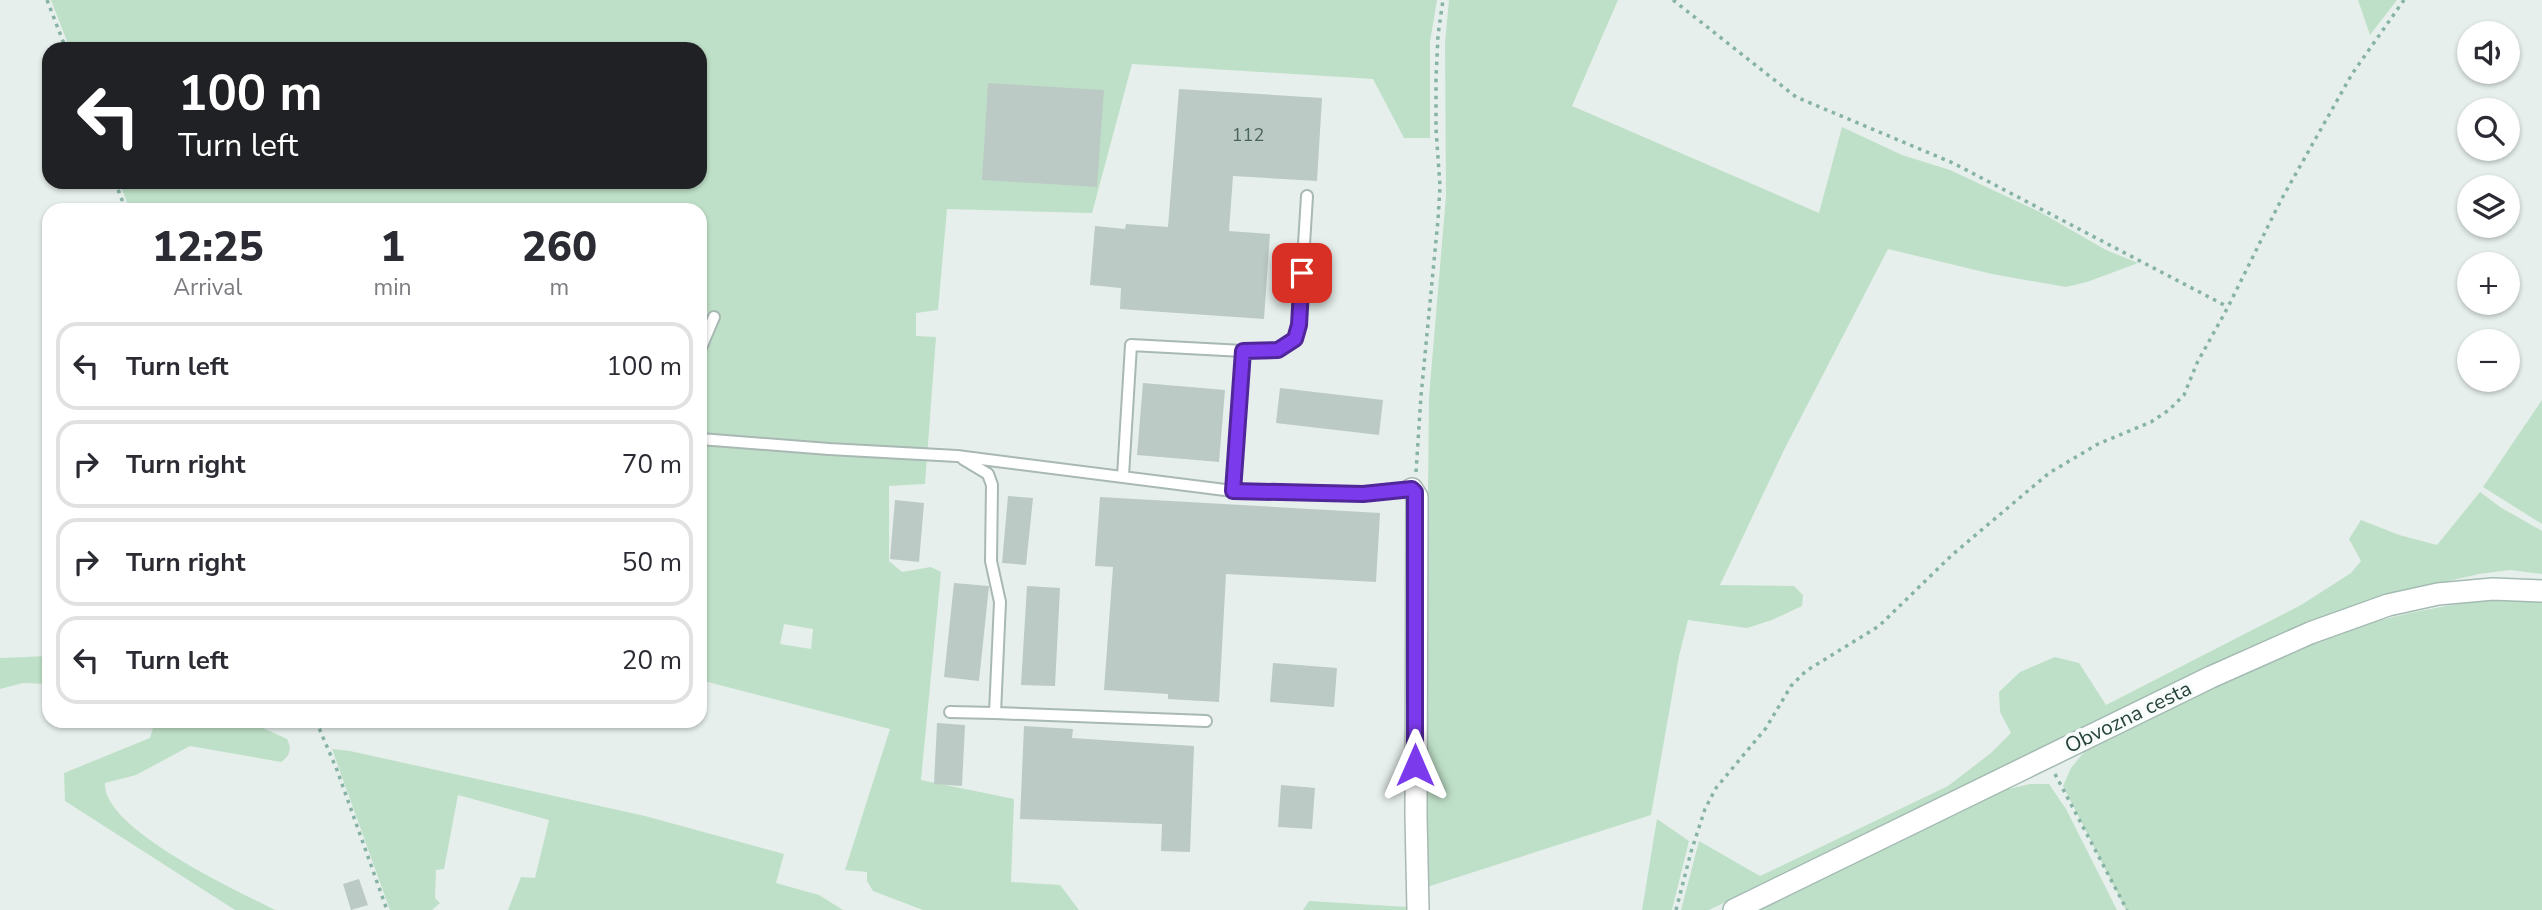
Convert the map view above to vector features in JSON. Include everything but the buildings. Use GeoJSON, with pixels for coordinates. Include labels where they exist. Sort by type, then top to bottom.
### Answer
{"type":"FeatureCollection","features":[{"type":"Feature","properties":{"kind":"street"},"geometry":{"type":"LineString","coordinates":[[1413,491],[1418,910]]}},
{"type":"Feature","properties":{"kind":"street","name":"Obvozna cesta"},"geometry":{"type":"LineString","coordinates":[[1734,910],[2211,677],[2352,616],[2438,594],[2493,589],[2542,591]]}},
{"type":"Feature","properties":{"kind":"lane"},"geometry":{"type":"LineString","coordinates":[[1122,476],[1131,345],[1243,351],[1278,350],[1295,339],[1299,325],[1307,196]]}},
{"type":"Feature","properties":{"kind":"lane"},"geometry":{"type":"LineString","coordinates":[[707,334],[714,317]]}},
{"type":"Feature","properties":{"kind":"lane"},"geometry":{"type":"LineString","coordinates":[[1233,491],[1243,351]]}},
{"type":"Feature","properties":{"kind":"lane"},"geometry":{"type":"LineString","coordinates":[[707,440],[957,456],[1233,491],[1363,494],[1413,491]]}},
{"type":"Feature","properties":{"kind":"lane"},"geometry":{"type":"LineString","coordinates":[[957,456],[988,474],[992,485],[991,561],[1000,602],[995,713]]}},
{"type":"Feature","properties":{"kind":"lane"},"geometry":{"type":"LineString","coordinates":[[950,712],[1206,722]]}},
{"type":"Feature","properties":{"kind":"path"},"geometry":{"type":"LineString","coordinates":[[47,0],[63,42]]}},
{"type":"Feature","properties":{"kind":"path"},"geometry":{"type":"LineString","coordinates":[[1413,491],[1438,220],[1440,186],[1436,79],[1443,0]]}},
{"type":"Feature","properties":{"kind":"path"},"geometry":{"type":"LineString","coordinates":[[1673,0],[1796,97],[1953,163],[2228,307]]}},
{"type":"Feature","properties":{"kind":"path"},"geometry":{"type":"LineString","coordinates":[[1676,910],[1705,809],[1716,788],[1766,728],[1791,686],[1806,671],[1879,626],[1952,555],[2049,473],[2098,443],[2151,422],[2169,410],[2184,395],[2197,363],[2281,200],[2352,74],[2404,0]]}},
{"type":"Feature","properties":{"kind":"path"},"geometry":{"type":"LineString","coordinates":[[319,728],[337,770],[387,910]]}},
{"type":"Feature","properties":{"kind":"path"},"geometry":{"type":"LineString","coordinates":[[2043,758],[2060,781],[2127,910]]}},
{"type":"Feature","properties":{"kind":"green space"},"geometry":{"type":"Polygon","coordinates":[[[51,0],[1437,0],[1430,42],[1430,138],[1404,138],[1373,79],[1132,64],[1092,213],[947,209],[938,310],[916,313],[916,336],[936,337],[925,484],[889,486],[889,561],[902,572],[931,567],[941,572],[921,780],[1014,799],[1011,882],[1060,885],[1079,910],[923,910],[873,891],[867,881],[867,872],[845,870],[890,729],[707,682],[707,203],[127,203],[122,189],[707,189],[707,42],[67,42],[51,0]],[[784,624],[780,644],[811,649],[813,629],[784,624]]]}},
{"type":"Feature","properties":{"kind":"green space"},"geometry":{"type":"Polygon","coordinates":[[[1449,0],[1618,0],[1572,106],[1819,213],[1842,127],[1902,155],[1950,170],[2040,212],[2106,250],[2138,263],[2066,287],[1992,274],[1888,249],[1784,450],[1720,585],[1794,586],[1803,595],[1802,606],[1747,628],[1688,620],[1679,656],[1651,815],[1424,888],[1429,397],[1446,196],[1445,43],[1449,0]]]}},
{"type":"Feature","properties":{"kind":"green space"},"geometry":{"type":"Polygon","coordinates":[[[2358,0],[2397,0],[2370,35],[2358,0]]]}},
{"type":"Feature","properties":{"kind":"green space"},"geometry":{"type":"Polygon","coordinates":[[[2542,400],[2542,524],[2483,487],[2542,400]]]}},
{"type":"Feature","properties":{"kind":"green space"},"geometry":{"type":"Polygon","coordinates":[[[2480,492],[2542,531],[2542,574],[2510,570],[2479,574],[2384,596],[2339,611],[2288,632],[1709,910],[1681,910],[1699,841],[1760,876],[1948,786],[1991,753],[2011,733],[2000,712],[1999,692],[2020,672],[2055,657],[2079,663],[2106,705],[2301,605],[2351,573],[2361,561],[2349,539],[2361,520],[2399,535],[2437,545],[2480,492]]]}},
{"type":"Feature","properties":{"kind":"green space"},"geometry":{"type":"Polygon","coordinates":[[[2489,599],[2542,602],[2542,910],[2126,910],[2063,786],[2071,768],[2085,751],[2254,669],[2323,640],[2390,618],[2489,599]]]}},
{"type":"Feature","properties":{"kind":"green space"},"geometry":{"type":"Polygon","coordinates":[[[42,656],[42,684],[23,683],[0,689],[0,658],[42,656]]]}},
{"type":"Feature","properties":{"kind":"green space"},"geometry":{"type":"Polygon","coordinates":[[[153,728],[263,728],[287,739],[289,752],[281,762],[190,746],[136,775],[105,783],[110,801],[125,820],[148,838],[204,874],[275,910],[235,910],[65,801],[64,773],[150,738],[153,728]]]}},
{"type":"Feature","properties":{"kind":"green space"},"geometry":{"type":"Polygon","coordinates":[[[332,749],[645,816],[784,854],[776,883],[819,895],[843,910],[508,910],[521,877],[535,878],[549,820],[458,795],[444,869],[436,870],[435,898],[440,903],[432,910],[390,910],[332,749]]]}},
{"type":"Feature","properties":{"kind":"green space"},"geometry":{"type":"Polygon","coordinates":[[[2030,784],[2049,784],[2066,809],[2117,910],[1758,910],[2004,790],[2030,784]]]}},
{"type":"Feature","properties":{"kind":"green space"},"geometry":{"type":"Polygon","coordinates":[[[1657,819],[1689,841],[1672,910],[1642,910],[1657,819]]]}},
{"type":"Feature","properties":{"kind":"green space"},"geometry":{"type":"Polygon","coordinates":[[[1309,901],[1408,907],[1408,910],[1303,910],[1309,901]]]}},
{"type":"Feature","properties":{"kind":"route"},"geometry":{"type":"LineString","coordinates":[[1302,273],[1299,325],[1295,339],[1278,350],[1243,351],[1233,491],[1363,494],[1412,489],[1415,492],[1415,765]]}}]}
